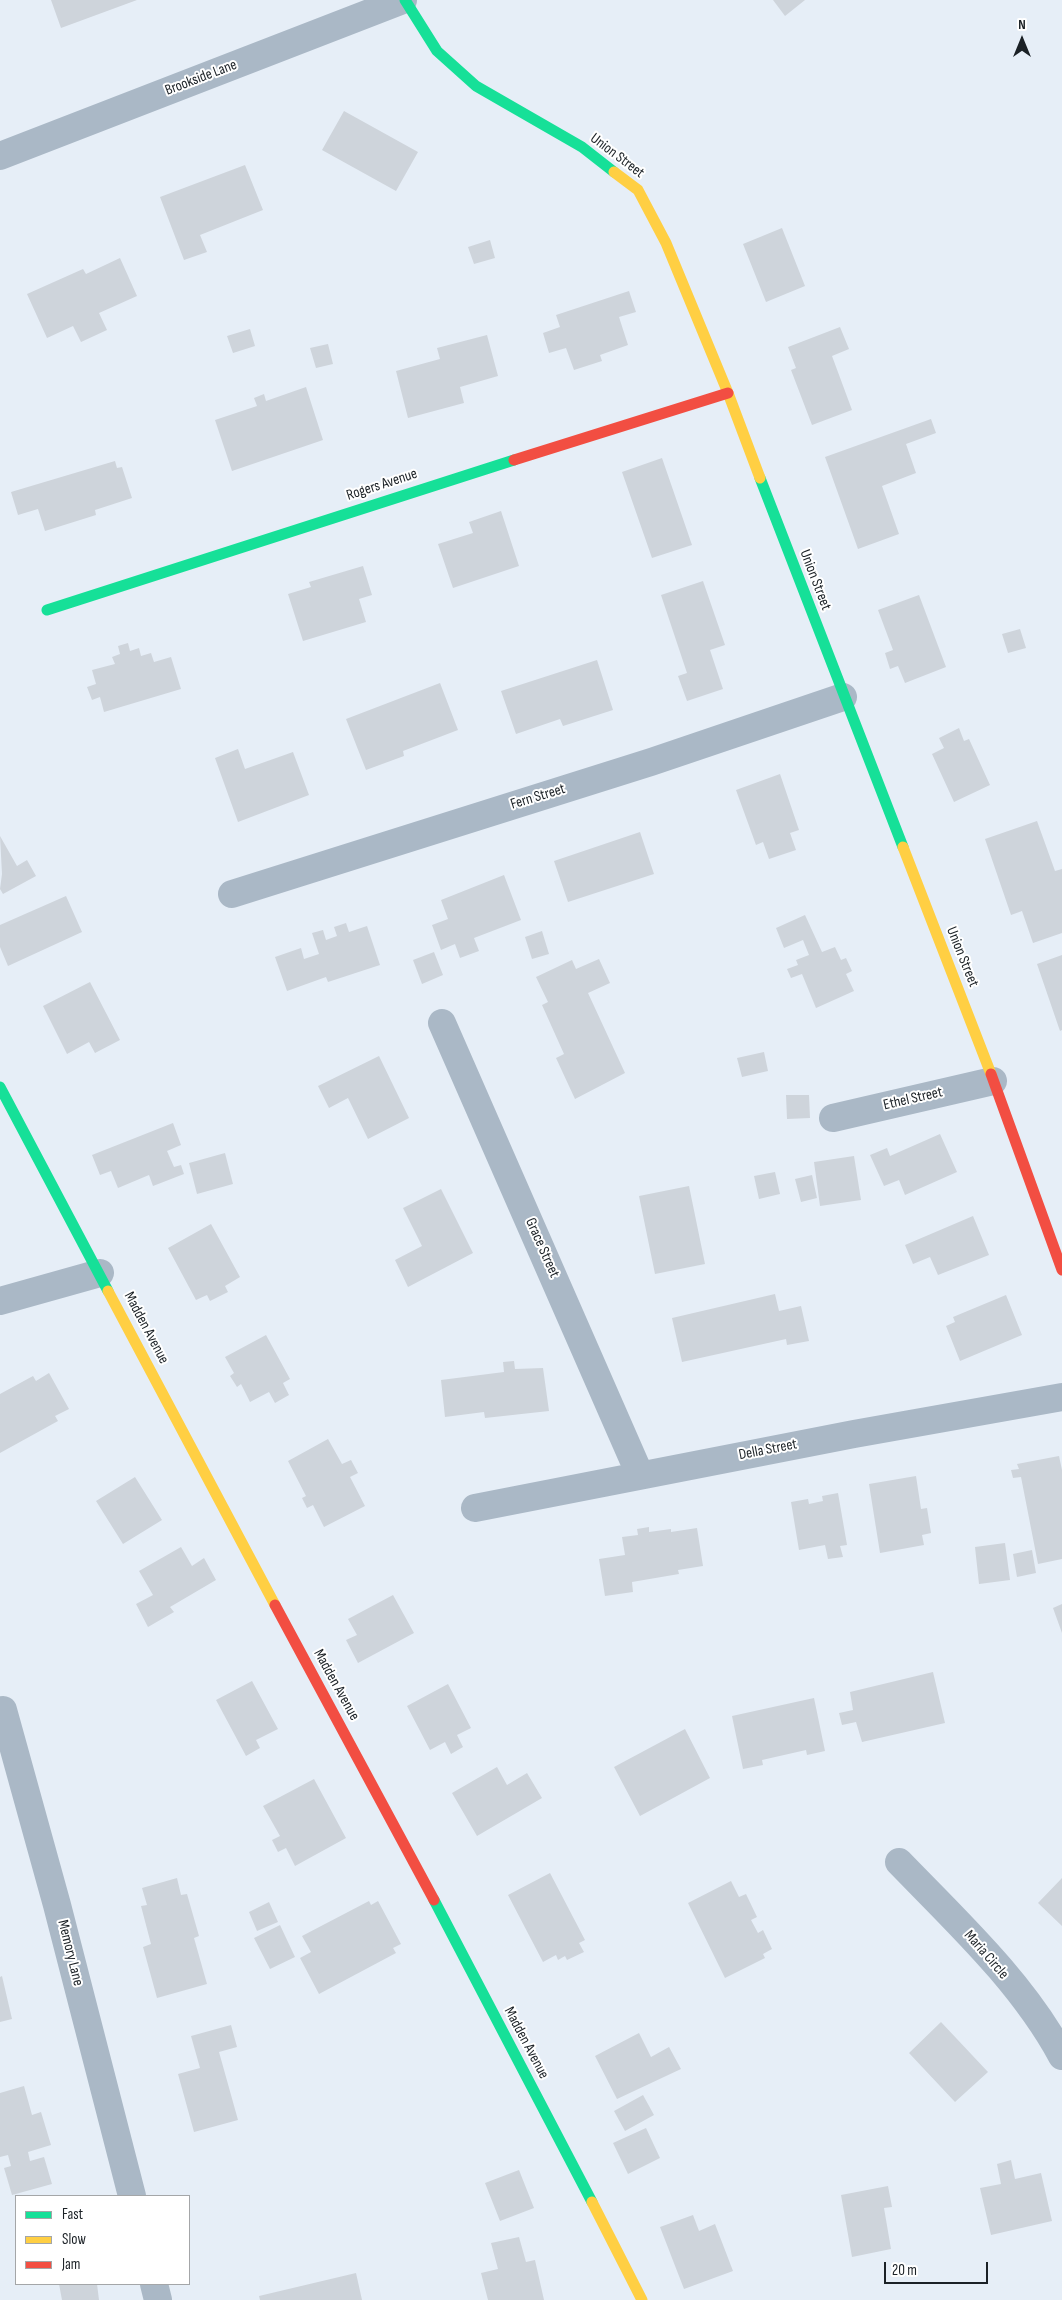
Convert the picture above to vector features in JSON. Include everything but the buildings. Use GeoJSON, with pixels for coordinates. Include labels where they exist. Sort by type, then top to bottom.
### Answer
{"type":"FeatureCollection","features":[{"type":"Feature","properties":{"kind":"street","name":"Brookside Lane"},"geometry":{"type":"LineString","coordinates":[[0,156],[404,0]]}},
{"type":"Feature","properties":{"kind":"street","name":"Union Street"},"geometry":{"type":"LineString","coordinates":[[404,0],[436,51],[476,86],[582,147],[638,190],[666,243],[728,393],[843,697],[993,1081],[1062,1270]]}},
{"type":"Feature","properties":{"kind":"street","name":"Rogers Avenue"},"geometry":{"type":"LineString","coordinates":[[47,610],[407,493],[728,393]]}},
{"type":"Feature","properties":{"kind":"street","name":"Fern Street"},"geometry":{"type":"LineString","coordinates":[[232,894],[651,762],[843,697]]}},
{"type":"Feature","properties":{"kind":"street","name":"Grace Street"},"geometry":{"type":"LineString","coordinates":[[442,1023],[640,1475]]}},
{"type":"Feature","properties":{"kind":"street","name":"Ethel Street"},"geometry":{"type":"LineString","coordinates":[[833,1118],[993,1081]]}},
{"type":"Feature","properties":{"kind":"street","name":"Madden Avenue"},"geometry":{"type":"LineString","coordinates":[[0,1087],[375,1788],[584,2183],[642,2300]]}},
{"type":"Feature","properties":{"kind":"street"},"geometry":{"type":"LineString","coordinates":[[0,1301],[100,1274]]}},
{"type":"Feature","properties":{"kind":"street","name":"Della Street"},"geometry":{"type":"LineString","coordinates":[[475,1508],[864,1432],[1062,1397]]}},
{"type":"Feature","properties":{"kind":"street","name":"Memory Lane"},"geometry":{"type":"LineString","coordinates":[[3,1710],[58,1905],[132,2195]]}},
{"type":"Feature","properties":{"kind":"street","name":"Maria Circle"},"geometry":{"type":"LineString","coordinates":[[899,1862],[982,1948],[1046,2026],[1062,2056]]}},
{"type":"Feature","properties":{"kind":"street"},"geometry":{"type":"LineString","coordinates":[[154,2285],[158,2300]]}},
{"type":"Feature","properties":{"kind":"traffic: fast"},"geometry":{"type":"LineString","coordinates":[[405,0],[437,51],[476,86],[582,147],[614,172]]}},
{"type":"Feature","properties":{"kind":"traffic: fast"},"geometry":{"type":"LineString","coordinates":[[47,610],[514,460]]}},
{"type":"Feature","properties":{"kind":"traffic: fast"},"geometry":{"type":"LineString","coordinates":[[760,478],[903,847]]}},
{"type":"Feature","properties":{"kind":"traffic: fast"},"geometry":{"type":"LineString","coordinates":[[0,1087],[108,1291]]}},
{"type":"Feature","properties":{"kind":"traffic: fast"},"geometry":{"type":"LineString","coordinates":[[434,1900],[592,2202]]}},
{"type":"Feature","properties":{"kind":"traffic: slow"},"geometry":{"type":"LineString","coordinates":[[614,172],[638,190],[666,243],[728,393],[760,478]]}},
{"type":"Feature","properties":{"kind":"traffic: slow"},"geometry":{"type":"LineString","coordinates":[[903,847],[991,1074]]}},
{"type":"Feature","properties":{"kind":"traffic: slow"},"geometry":{"type":"LineString","coordinates":[[108,1291],[275,1605]]}},
{"type":"Feature","properties":{"kind":"traffic: slow"},"geometry":{"type":"LineString","coordinates":[[592,2202],[642,2300]]}},
{"type":"Feature","properties":{"kind":"traffic: jam"},"geometry":{"type":"LineString","coordinates":[[514,460],[728,393]]}},
{"type":"Feature","properties":{"kind":"traffic: jam"},"geometry":{"type":"LineString","coordinates":[[991,1074],[1062,1270]]}},
{"type":"Feature","properties":{"kind":"traffic: jam"},"geometry":{"type":"LineString","coordinates":[[275,1605],[434,1900]]}}]}
